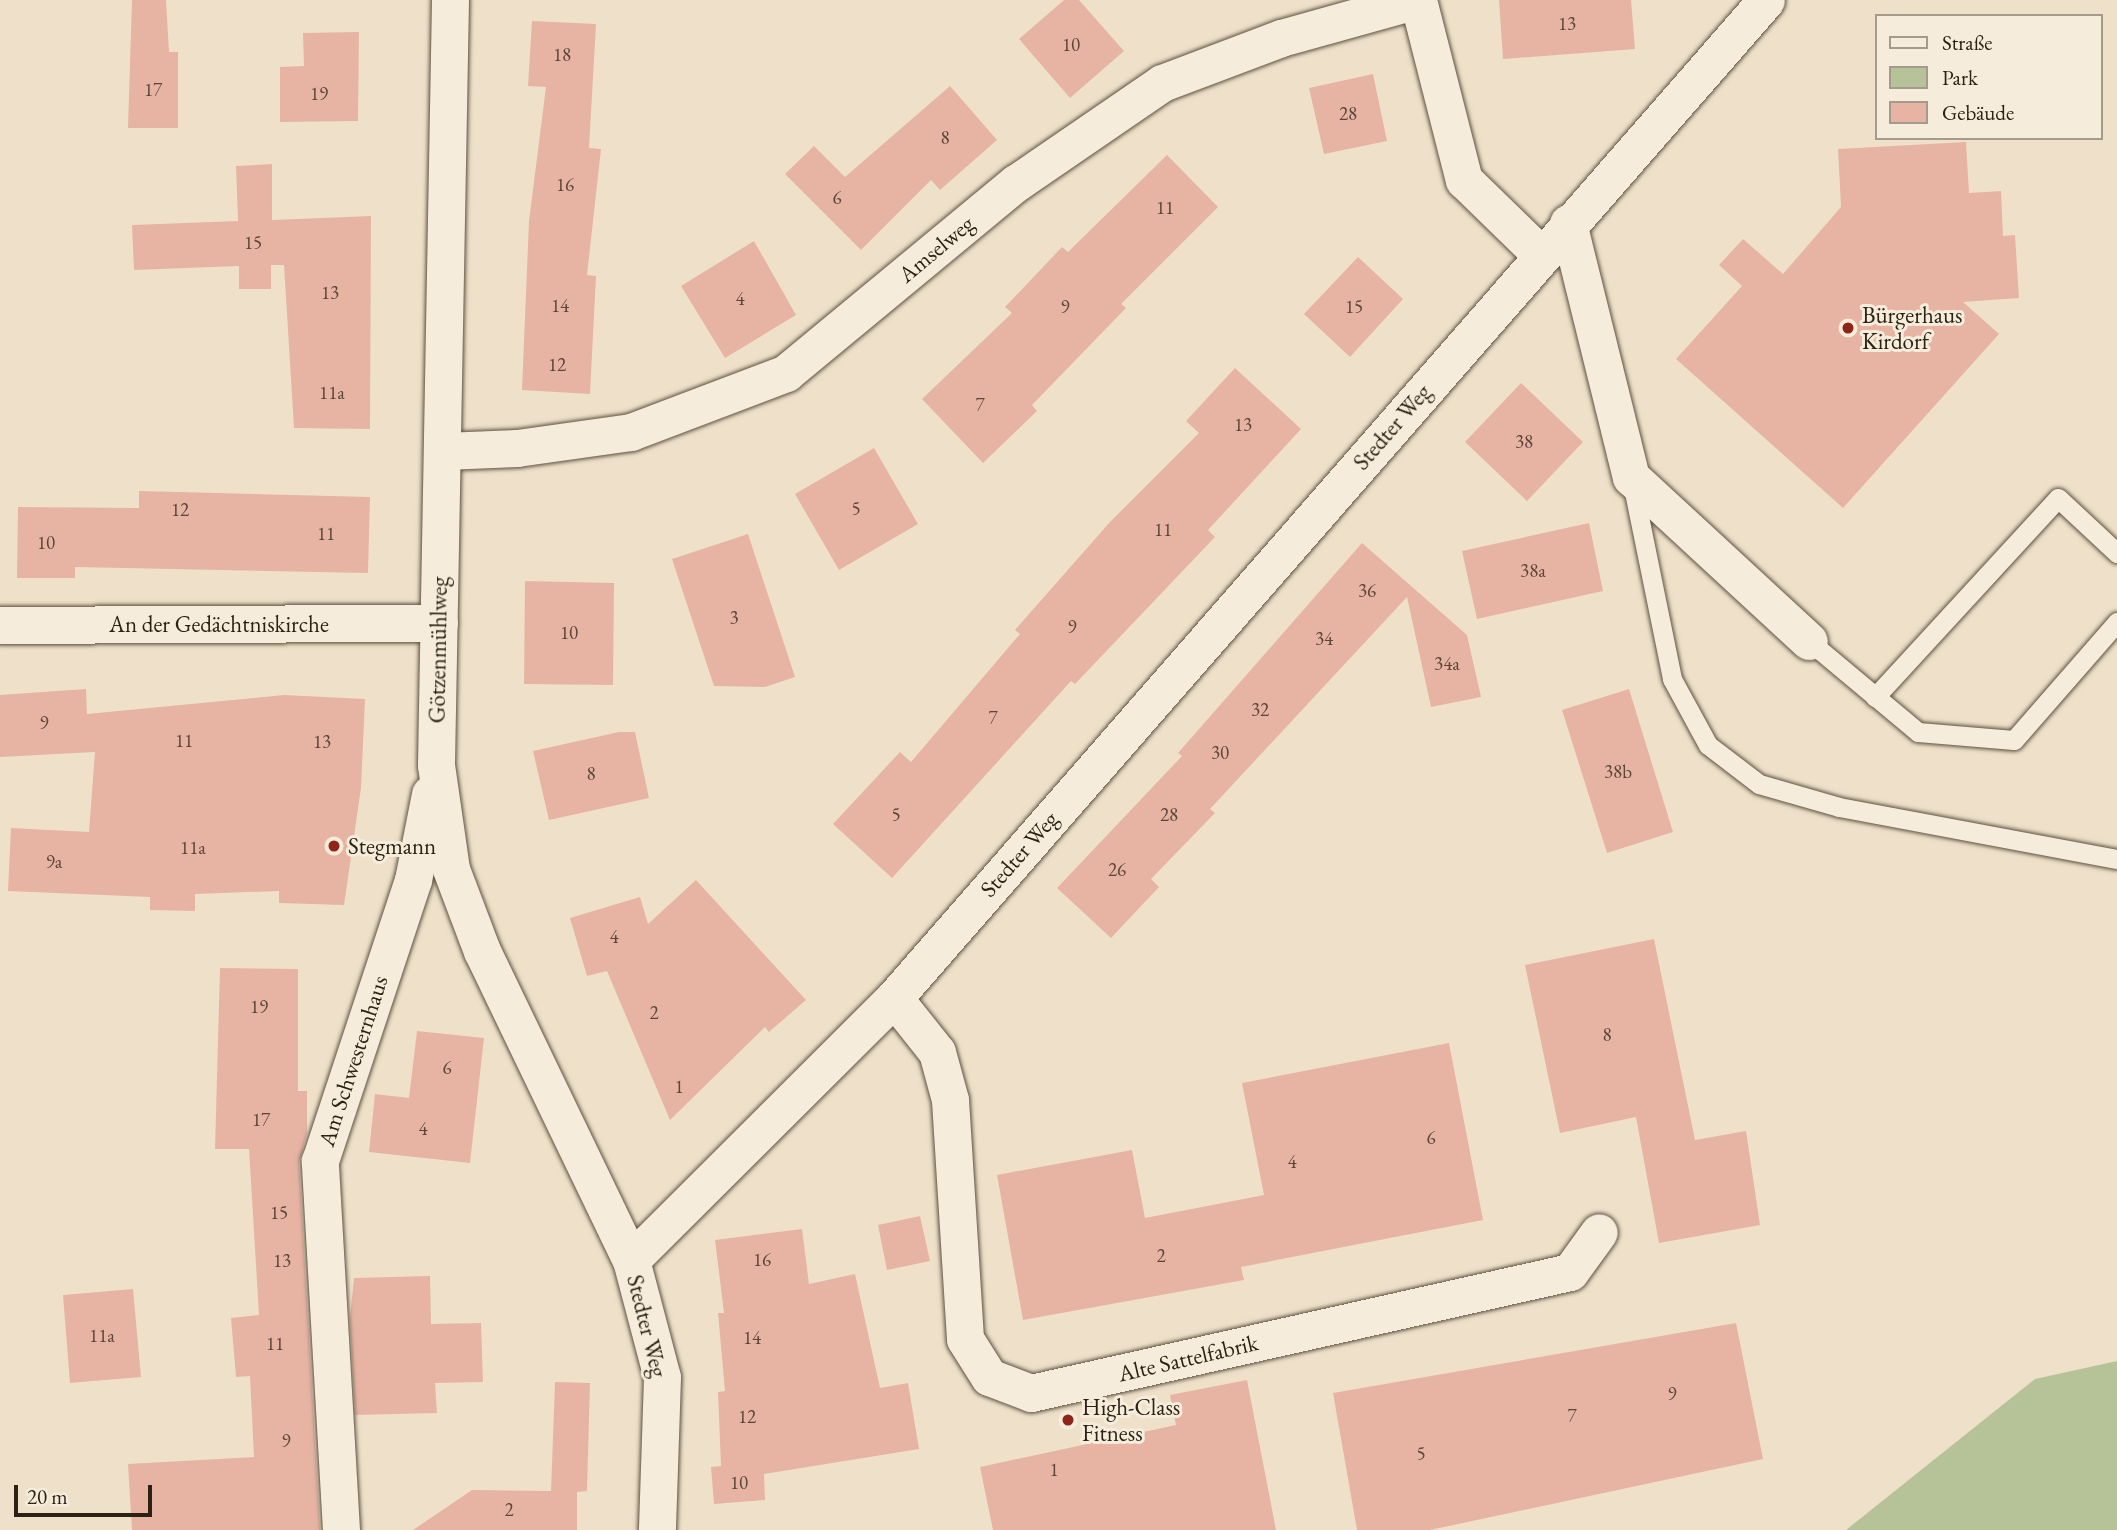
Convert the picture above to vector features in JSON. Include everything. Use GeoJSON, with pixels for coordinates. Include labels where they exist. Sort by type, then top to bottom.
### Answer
{"type":"FeatureCollection","features":[{"type":"Feature","properties":{"kind":"street","name":"Götzenmühlweg"},"geometry":{"type":"LineString","coordinates":[[450,0],[444,452],[436,765],[451,869],[482,951],[631,1260]]}},
{"type":"Feature","properties":{"kind":"street","name":"Amselweg"},"geometry":{"type":"LineString","coordinates":[[444,452],[517,449],[631,432],[786,373],[1016,183],[1162,83],[1281,38],[1417,0]]}},
{"type":"Feature","properties":{"kind":"street"},"geometry":{"type":"LineString","coordinates":[[1417,0],[1464,180],[1541,255]]}},
{"type":"Feature","properties":{"kind":"street","name":"Stedter Weg"},"geometry":{"type":"LineString","coordinates":[[657,1530],[662,1377],[631,1260],[894,998],[1568,223],[1766,0]]}},
{"type":"Feature","properties":{"kind":"street"},"geometry":{"type":"LineString","coordinates":[[1568,223],[1631,477],[1809,641]]}},
{"type":"Feature","properties":{"kind":"street","name":"An der Gedächtniskirche"},"geometry":{"type":"LineString","coordinates":[[0,625],[439,623]]}},
{"type":"Feature","properties":{"kind":"street","name":"Am Schwesternhaus"},"geometry":{"type":"LineString","coordinates":[[341,1530],[320,1161],[414,880],[436,765]]}},
{"type":"Feature","properties":{"kind":"street","name":"Alte Sattelfabrik"},"geometry":{"type":"LineString","coordinates":[[894,998],[937,1052],[950,1100],[965,1339],[989,1377],[1031,1393],[1570,1272],[1599,1232]]}},
{"type":"Feature","properties":{"kind":"lane"},"geometry":{"type":"LineString","coordinates":[[1631,477],[1672,679],[1708,745],[1759,784],[1839,807],[2117,859]]}},
{"type":"Feature","properties":{"kind":"lane"},"geometry":{"type":"LineString","coordinates":[[1875,697],[2058,498],[2117,553]]}},
{"type":"Feature","properties":{"kind":"lane"},"geometry":{"type":"LineString","coordinates":[[1809,641],[1918,733],[2014,740],[2114,630]]}},
{"type":"Feature","properties":{"kind":"green space"},"geometry":{"type":"Polygon","coordinates":[[[2117,1361],[2117,1530],[1846,1530],[2035,1379],[2117,1361]]]}},
{"type":"Feature","properties":{"kind":"building"},"geometry":{"type":"Polygon","coordinates":[[[132,0],[166,0],[169,52],[178,52],[178,128],[128,128],[132,0]]]}},
{"type":"Feature","properties":{"kind":"building"},"geometry":{"type":"Polygon","coordinates":[[[1064,0],[1079,0],[1124,51],[1070,98],[1019,39],[1064,0]]]}},
{"type":"Feature","properties":{"kind":"building"},"geometry":{"type":"Polygon","coordinates":[[[1499,0],[1631,0],[1635,49],[1503,59],[1499,0]]]}},
{"type":"Feature","properties":{"kind":"building"},"geometry":{"type":"Polygon","coordinates":[[[532,21],[596,24],[589,148],[601,149],[587,275],[596,276],[590,394],[522,390],[529,221],[546,87],[528,86],[532,21]]]}},
{"type":"Feature","properties":{"kind":"building"},"geometry":{"type":"Polygon","coordinates":[[[359,32],[358,121],[280,122],[280,67],[304,66],[303,33],[359,32]]]}},
{"type":"Feature","properties":{"kind":"building"},"geometry":{"type":"Polygon","coordinates":[[[1373,74],[1387,141],[1324,154],[1309,88],[1373,74]]]}},
{"type":"Feature","properties":{"kind":"building"},"geometry":{"type":"Polygon","coordinates":[[[950,86],[997,140],[940,190],[931,180],[861,250],[785,174],[814,146],[845,177],[950,86]]]}},
{"type":"Feature","properties":{"kind":"building","name":"Bürgerhaus Kirdorf"},"geometry":{"type":"Polygon","coordinates":[[[1966,142],[1969,193],[2001,191],[2003,236],[2015,235],[2019,298],[1963,302],[1999,334],[1843,508],[1676,359],[1742,286],[1719,265],[1743,239],[1783,274],[1841,207],[1838,149],[1966,142]]]}},
{"type":"Feature","properties":{"kind":"building"},"geometry":{"type":"Polygon","coordinates":[[[1167,155],[1218,207],[1121,304],[1126,308],[1032,405],[1037,411],[983,463],[922,399],[1012,313],[1005,307],[1062,247],[1068,252],[1167,155]]]}},
{"type":"Feature","properties":{"kind":"building"},"geometry":{"type":"Polygon","coordinates":[[[272,164],[272,220],[371,216],[370,429],[294,428],[284,265],[271,265],[271,289],[239,289],[239,266],[134,270],[132,225],[238,221],[236,166],[272,164]]]}},
{"type":"Feature","properties":{"kind":"building"},"geometry":{"type":"Polygon","coordinates":[[[754,241],[796,315],[725,358],[681,286],[754,241]]]}},
{"type":"Feature","properties":{"kind":"building"},"geometry":{"type":"Polygon","coordinates":[[[1358,257],[1403,299],[1350,357],[1304,314],[1358,257]]]}},
{"type":"Feature","properties":{"kind":"building"},"geometry":{"type":"Polygon","coordinates":[[[1235,368],[1301,429],[1208,530],[1215,537],[1075,684],[1071,681],[892,878],[833,824],[900,752],[911,762],[1020,634],[1015,630],[1110,522],[1199,433],[1186,421],[1235,368]]]}},
{"type":"Feature","properties":{"kind":"building"},"geometry":{"type":"Polygon","coordinates":[[[1521,383],[1583,442],[1527,501],[1465,442],[1521,383]]]}},
{"type":"Feature","properties":{"kind":"building"},"geometry":{"type":"Polygon","coordinates":[[[874,448],[918,524],[839,570],[795,494],[874,448]]]}},
{"type":"Feature","properties":{"kind":"building"},"geometry":{"type":"Polygon","coordinates":[[[139,491],[370,497],[368,573],[75,567],[75,578],[17,578],[18,507],[139,508],[139,491]]]}},
{"type":"Feature","properties":{"kind":"building"},"geometry":{"type":"Polygon","coordinates":[[[1589,523],[1603,591],[1477,619],[1462,551],[1589,523]]]}},
{"type":"Feature","properties":{"kind":"building"},"geometry":{"type":"Polygon","coordinates":[[[748,534],[795,677],[765,687],[714,686],[672,559],[748,534]]]}},
{"type":"Feature","properties":{"kind":"building"},"geometry":{"type":"Polygon","coordinates":[[[1362,543],[1467,635],[1481,697],[1431,707],[1407,597],[1210,809],[1215,813],[1151,879],[1159,887],[1111,938],[1057,888],[1182,756],[1178,753],[1362,543]]]}},
{"type":"Feature","properties":{"kind":"building"},"geometry":{"type":"Polygon","coordinates":[[[525,581],[614,583],[613,685],[524,684],[525,581]]]}},
{"type":"Feature","properties":{"kind":"building"},"geometry":{"type":"Polygon","coordinates":[[[86,689],[87,714],[284,695],[365,699],[361,788],[344,905],[279,903],[279,891],[195,894],[195,911],[150,910],[150,897],[8,891],[11,828],[89,832],[95,752],[0,757],[0,695],[86,689]]]}},
{"type":"Feature","properties":{"kind":"building"},"geometry":{"type":"Polygon","coordinates":[[[1629,689],[1673,832],[1607,853],[1562,710],[1629,689]]]}},
{"type":"Feature","properties":{"kind":"building"},"geometry":{"type":"Polygon","coordinates":[[[619,732],[635,732],[649,798],[549,820],[533,751],[619,732]]]}},
{"type":"Feature","properties":{"kind":"building"},"geometry":{"type":"Polygon","coordinates":[[[696,880],[806,1000],[769,1032],[765,1027],[670,1120],[607,971],[587,976],[570,918],[640,897],[648,924],[696,880]]]}},
{"type":"Feature","properties":{"kind":"building"},"geometry":{"type":"Polygon","coordinates":[[[1654,939],[1695,1140],[1746,1131],[1760,1225],[1659,1243],[1636,1117],[1560,1133],[1525,965],[1654,939]]]}},
{"type":"Feature","properties":{"kind":"building"},"geometry":{"type":"Polygon","coordinates":[[[220,968],[298,969],[298,1091],[307,1091],[307,1133],[299,1162],[320,1530],[132,1530],[128,1464],[254,1457],[250,1376],[236,1377],[231,1318],[259,1315],[249,1149],[215,1149],[220,968]]]}},
{"type":"Feature","properties":{"kind":"building"},"geometry":{"type":"Polygon","coordinates":[[[417,1031],[484,1038],[470,1163],[369,1152],[375,1094],[409,1098],[417,1031]]]}},
{"type":"Feature","properties":{"kind":"building"},"geometry":{"type":"Polygon","coordinates":[[[1449,1043],[1483,1220],[1241,1267],[1244,1280],[1023,1320],[997,1175],[1132,1150],[1145,1218],[1264,1195],[1242,1083],[1449,1043]]]}},
{"type":"Feature","properties":{"kind":"building"},"geometry":{"type":"Polygon","coordinates":[[[920,1216],[930,1261],[887,1270],[878,1225],[920,1216]]]}},
{"type":"Feature","properties":{"kind":"building"},"geometry":{"type":"Polygon","coordinates":[[[802,1229],[809,1284],[855,1274],[880,1388],[908,1383],[919,1449],[764,1474],[765,1500],[714,1504],[711,1467],[721,1466],[718,1392],[725,1391],[718,1313],[724,1313],[715,1240],[802,1229]]]}},
{"type":"Feature","properties":{"kind":"building"},"geometry":{"type":"Polygon","coordinates":[[[430,1276],[431,1324],[481,1323],[483,1382],[435,1383],[437,1413],[355,1415],[350,1318],[354,1278],[430,1276]]]}},
{"type":"Feature","properties":{"kind":"building"},"geometry":{"type":"Polygon","coordinates":[[[133,1289],[141,1377],[70,1383],[63,1295],[133,1289]]]}},
{"type":"Feature","properties":{"kind":"building"},"geometry":{"type":"Polygon","coordinates":[[[1736,1323],[1763,1459],[1430,1530],[1357,1530],[1333,1393],[1736,1323]]]}},
{"type":"Feature","properties":{"kind":"building"},"geometry":{"type":"Polygon","coordinates":[[[1247,1380],[1276,1530],[993,1530],[980,1467],[1176,1425],[1170,1395],[1247,1380]]]}},
{"type":"Feature","properties":{"kind":"building"},"geometry":{"type":"Polygon","coordinates":[[[555,1382],[590,1383],[587,1491],[577,1492],[577,1530],[413,1530],[472,1490],[551,1491],[555,1382]]]}},
{"type":"Feature","properties":{"kind":"place","name":"Bürgerhaus Kirdorf"},"geometry":{"type":"Point","coordinates":[1848,328]}},
{"type":"Feature","properties":{"kind":"place","name":"Stegmann"},"geometry":{"type":"Point","coordinates":[334,846]}},
{"type":"Feature","properties":{"kind":"place","name":"High-Class Fitness"},"geometry":{"type":"Point","coordinates":[1068,1420]}}]}
